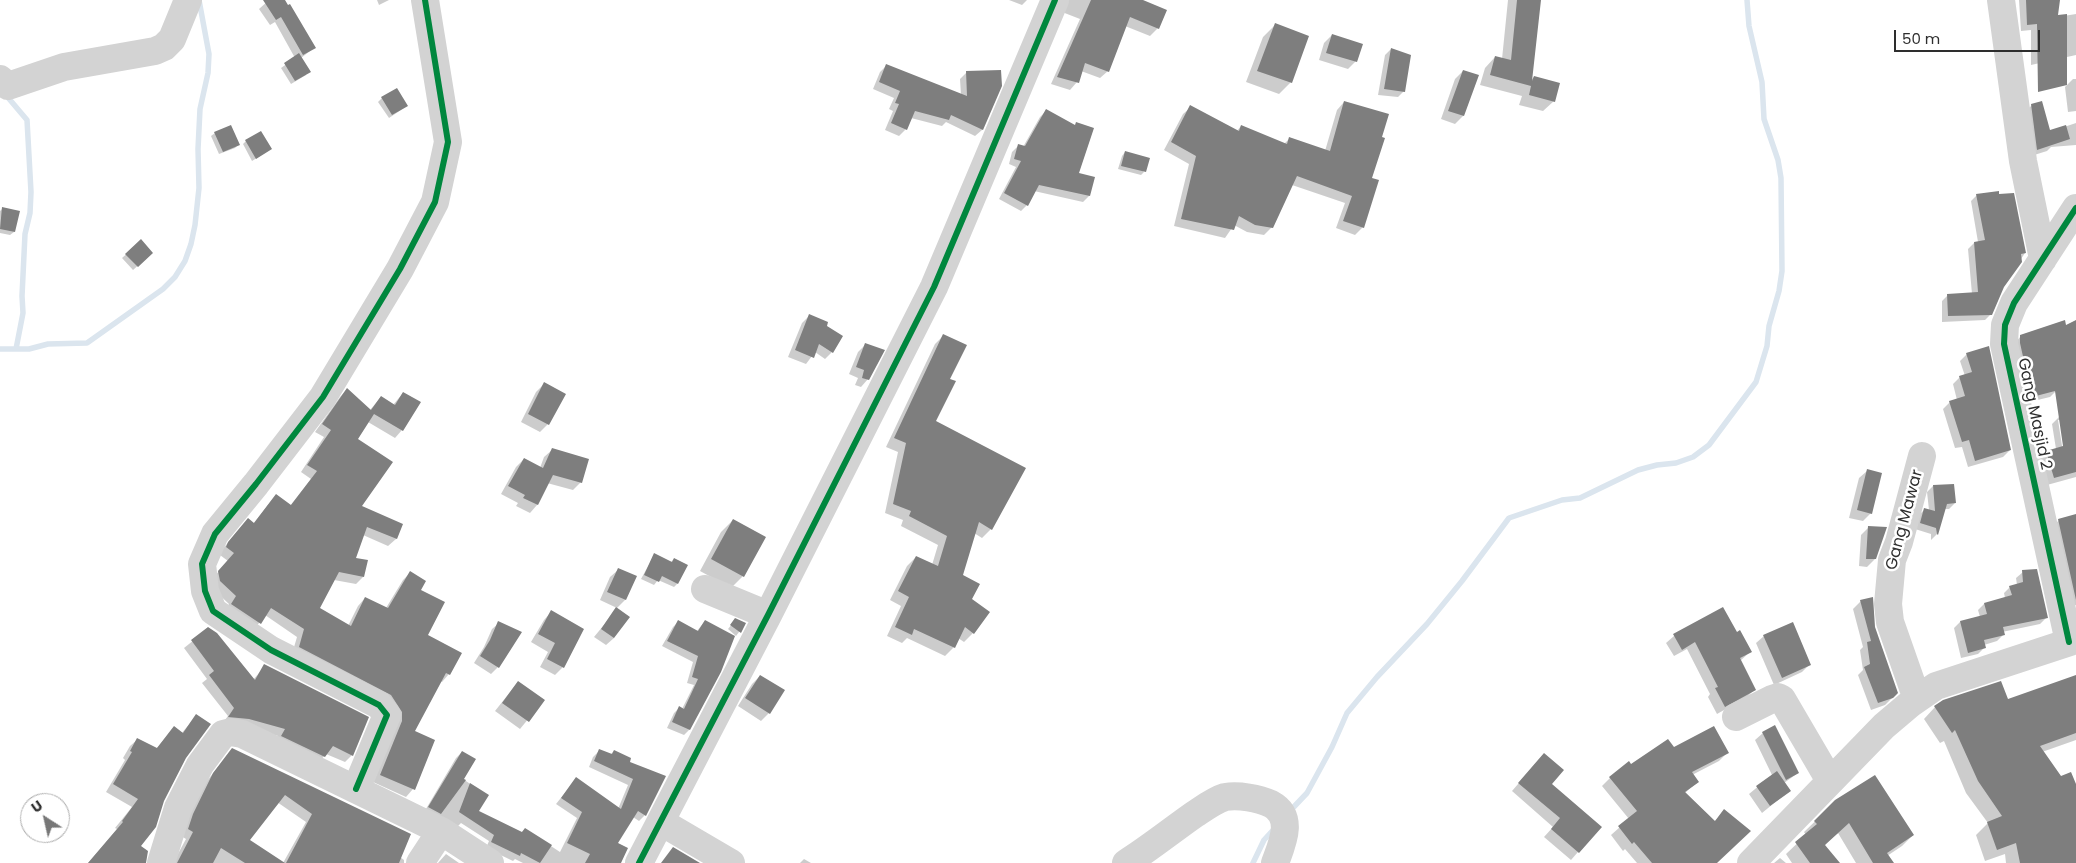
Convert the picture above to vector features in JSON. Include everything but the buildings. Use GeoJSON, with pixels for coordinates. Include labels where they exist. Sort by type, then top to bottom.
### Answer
{"type":"FeatureCollection","features":[{"type":"Feature","properties":{"kind":"street"},"geometry":{"type":"LineString","coordinates":[[0,79],[8,86],[64,67],[155,51],[164,47],[172,39],[188,0]]}},
{"type":"Feature","properties":{"kind":"street"},"geometry":{"type":"LineString","coordinates":[[356,789],[387,715],[385,710],[379,705],[271,650],[213,611],[205,591],[202,564],[215,534],[323,397],[400,269],[435,202],[448,142],[425,0]]}},
{"type":"Feature","properties":{"kind":"street"},"geometry":{"type":"LineString","coordinates":[[639,863],[768,615],[934,287],[1055,0]]}},
{"type":"Feature","properties":{"kind":"street"},"geometry":{"type":"LineString","coordinates":[[2001,0],[2023,161],[2042,259]]}},
{"type":"Feature","properties":{"kind":"street","name":"Gang Masjid 2"},"geometry":{"type":"LineString","coordinates":[[2073,641],[2004,344],[2005,325],[2014,303],[2076,208]]}},
{"type":"Feature","properties":{"kind":"street","name":"Gang Mawar"},"geometry":{"type":"LineString","coordinates":[[1917,699],[1892,629],[1888,604],[1892,560],[1900,542],[1922,456]]}},
{"type":"Feature","properties":{"kind":"street"},"geometry":{"type":"LineString","coordinates":[[705,589],[768,615]]}},
{"type":"Feature","properties":{"kind":"street"},"geometry":{"type":"LineString","coordinates":[[1751,863],[1884,726],[1917,699],[1936,686],[2073,641]]}},
{"type":"Feature","properties":{"kind":"street"},"geometry":{"type":"LineString","coordinates":[[1736,717],[1772,698],[1778,697],[1782,699],[1830,781]]}},
{"type":"Feature","properties":{"kind":"street"},"geometry":{"type":"LineString","coordinates":[[161,863],[178,808],[200,765],[223,734],[231,732],[242,734],[442,831],[490,863]]}},
{"type":"Feature","properties":{"kind":"street"},"geometry":{"type":"LineString","coordinates":[[1126,863],[1207,806],[1224,798],[1238,796],[1269,803],[1281,815],[1286,834],[1275,863]]}},
{"type":"Feature","properties":{"kind":"street"},"geometry":{"type":"LineString","coordinates":[[661,822],[731,863]]}},
{"type":"Feature","properties":{"kind":"street"},"geometry":{"type":"LineString","coordinates":[[420,863],[442,831]]}},
{"type":"Feature","properties":{"kind":"waterway"},"geometry":{"type":"LineString","coordinates":[[0,349],[29,349],[48,344],[87,343],[163,289],[175,277],[185,261],[195,225],[199,188],[200,109],[208,73],[209,54],[199,0]]}},
{"type":"Feature","properties":{"kind":"waterway"},"geometry":{"type":"LineString","coordinates":[[1289,812],[1307,793],[1332,747],[1347,713],[1377,677],[1427,624],[1509,518],[1562,500],[1580,498],[1638,470],[1676,463],[1693,457],[1709,445],[1756,382],[1767,346],[1769,326],[1779,291],[1782,271],[1781,178],[1778,160],[1764,119],[1762,82],[1749,26],[1747,0]]}},
{"type":"Feature","properties":{"kind":"waterway"},"geometry":{"type":"LineString","coordinates":[[5,94],[27,120],[31,192],[30,213],[25,234],[23,313],[16,349]]}},
{"type":"Feature","properties":{"kind":"waterway"},"geometry":{"type":"LineString","coordinates":[[1253,863],[1264,840],[1275,828]]}},
{"type":"Feature","properties":{"kind":"cycle path"},"geometry":{"type":"LineString","coordinates":[[356,789],[387,715],[379,705],[271,650],[213,611],[205,591],[202,564],[215,534],[323,397],[400,269],[435,202],[448,142],[425,0]]}},
{"type":"Feature","properties":{"kind":"cycle path"},"geometry":{"type":"LineString","coordinates":[[639,863],[768,615],[934,287],[1055,0]]}},
{"type":"Feature","properties":{"kind":"cycle path"},"geometry":{"type":"LineString","coordinates":[[2069,642],[2004,344],[2005,325],[2014,303],[2076,208]]}}]}
